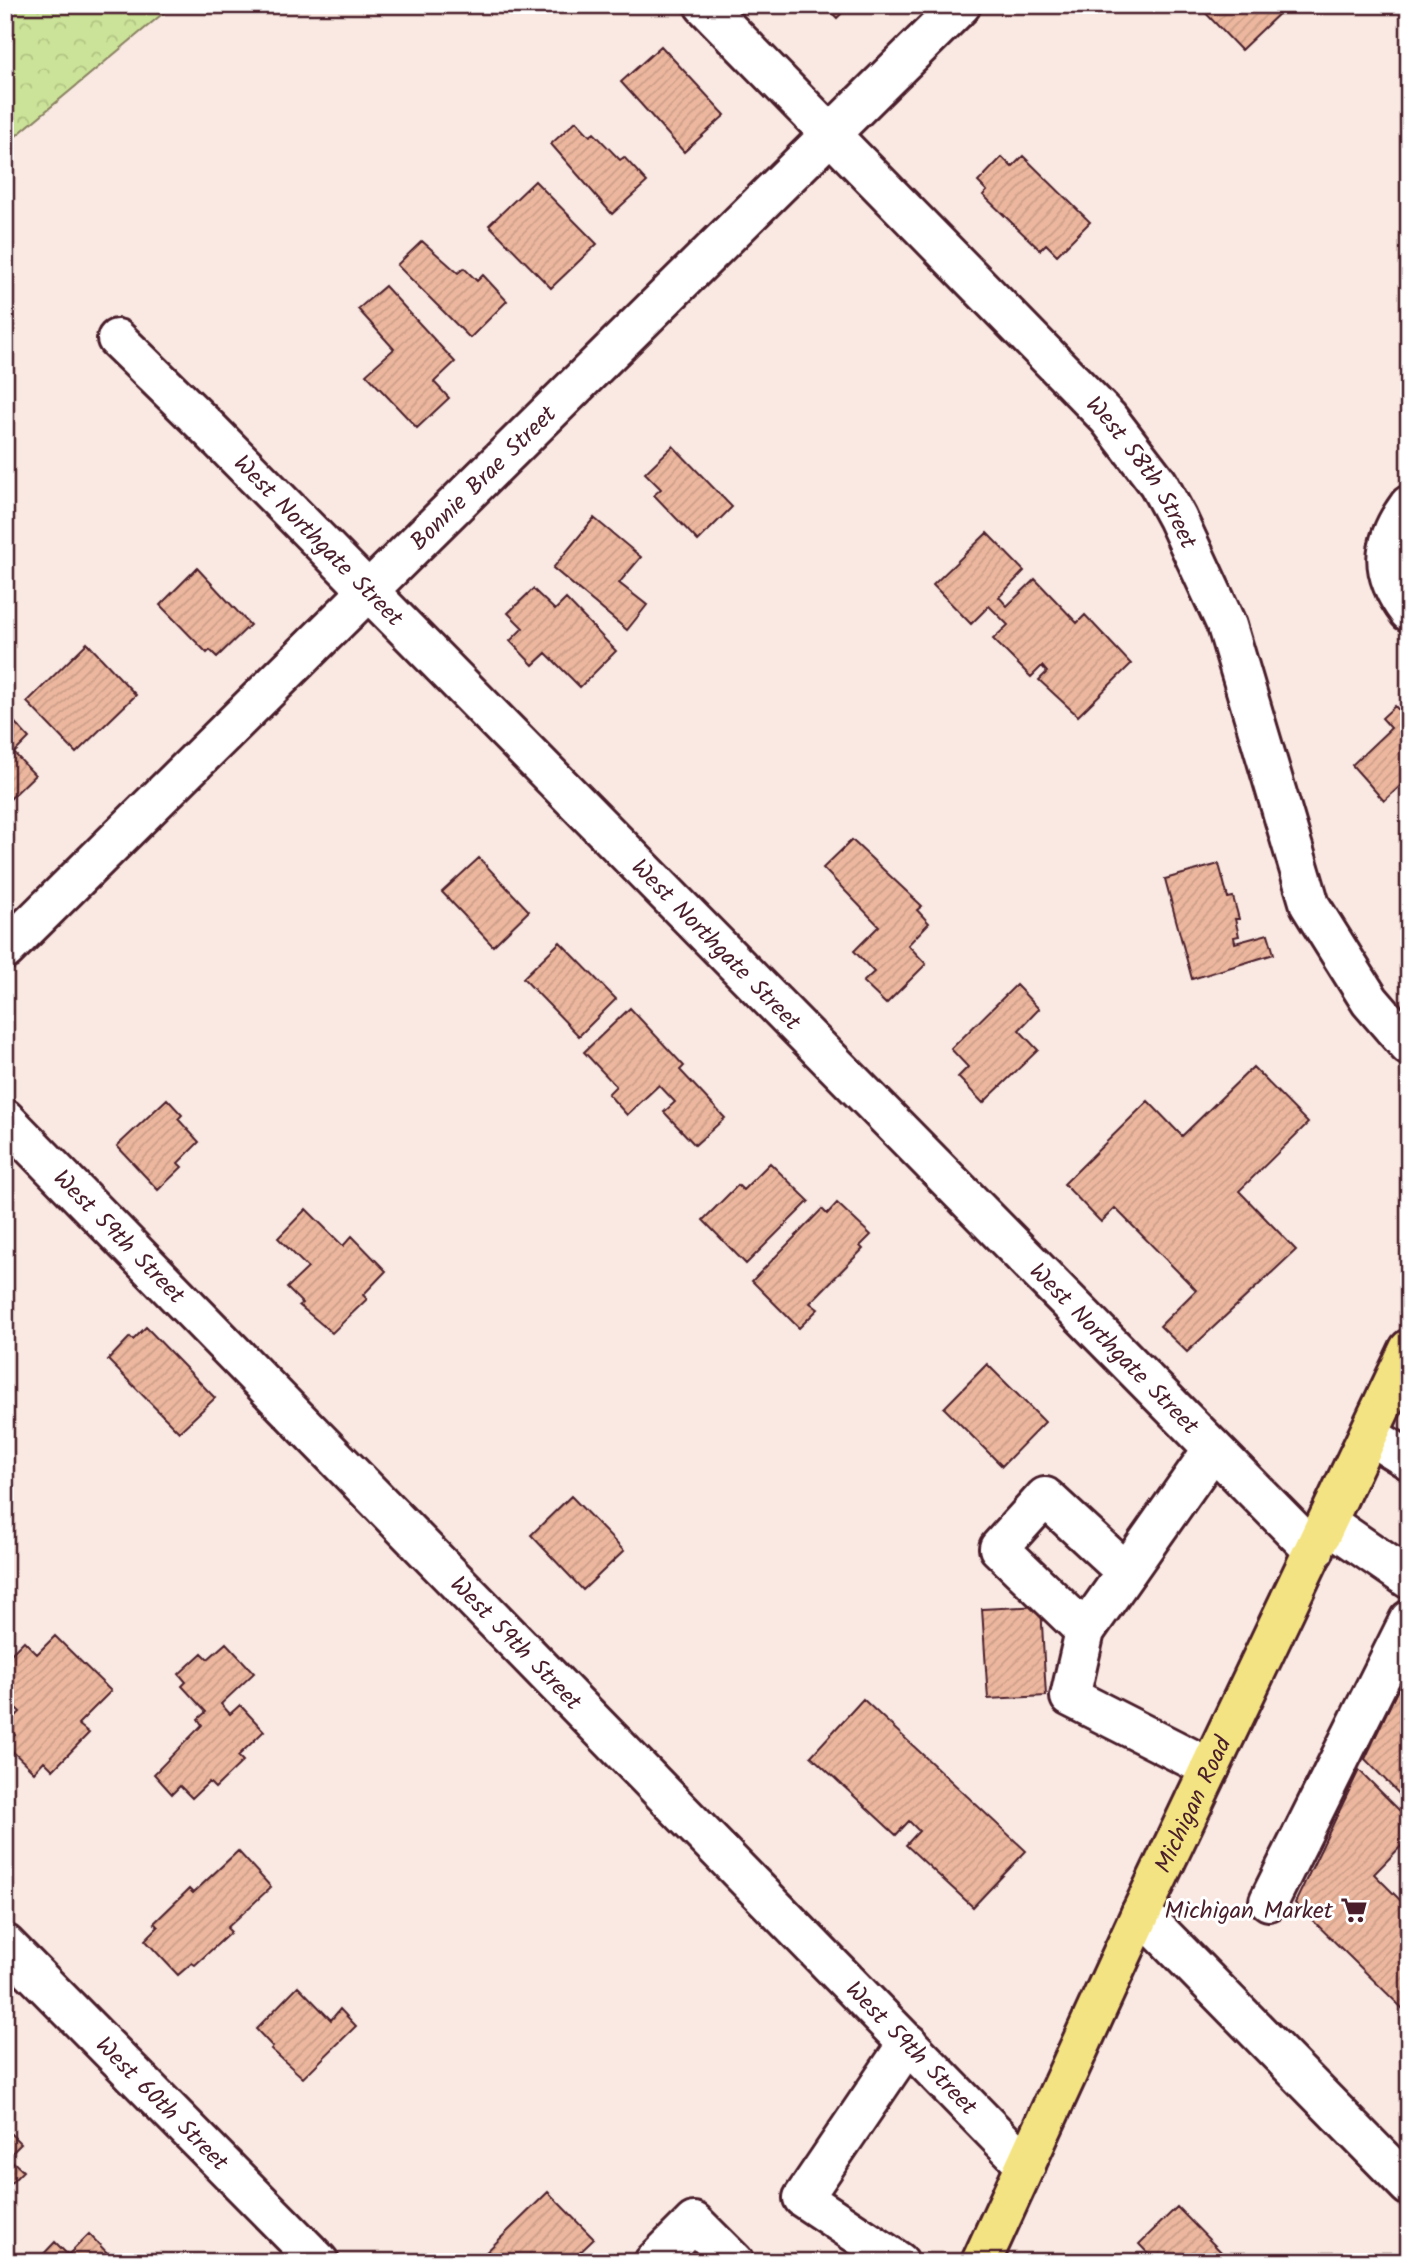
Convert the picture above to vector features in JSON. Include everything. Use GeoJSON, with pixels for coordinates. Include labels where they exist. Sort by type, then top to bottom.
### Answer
{"type":"FeatureCollection","features":[{"type":"Feature","properties":{"kind":"main road","name":"Michigan Road"},"geometry":{"type":"LineString","coordinates":[[981,2262],[1141,1913],[1409,1349]]}},
{"type":"Feature","properties":{"kind":"street","name":"West 58th Street"},"geometry":{"type":"LineString","coordinates":[[704,5],[1108,418],[1158,483],[1177,517],[1227,626],[1310,905],[1370,1001],[1409,1046]]}},
{"type":"Feature","properties":{"kind":"street","name":"Bonnie Brae Street"},"geometry":{"type":"LineString","coordinates":[[5,950],[961,5]]}},
{"type":"Feature","properties":{"kind":"street","name":"West Northgate Street"},"geometry":{"type":"LineString","coordinates":[[117,339],[369,591],[1213,1449],[1321,1537],[1409,1579]]}},
{"type":"Feature","properties":{"kind":"street"},"geometry":{"type":"LineString","coordinates":[[1409,505],[1393,527],[1385,558],[1397,597],[1409,612]]}},
{"type":"Feature","properties":{"kind":"street","name":"West 59th Street"},"geometry":{"type":"LineString","coordinates":[[5,1119],[1027,2165]]}},
{"type":"Feature","properties":{"kind":"street"},"geometry":{"type":"LineString","coordinates":[[1369,1435],[1409,1460]]}},
{"type":"Feature","properties":{"kind":"street"},"geometry":{"type":"LineString","coordinates":[[1210,1768],[1070,1697],[1085,1631],[1213,1449]]}},
{"type":"Feature","properties":{"kind":"street"},"geometry":{"type":"LineString","coordinates":[[1085,1631],[999,1548],[1045,1497],[1126,1572]]}},
{"type":"Feature","properties":{"kind":"street"},"geometry":{"type":"LineString","coordinates":[[1269,1901],[1409,1619]]}},
{"type":"Feature","properties":{"kind":"street"},"geometry":{"type":"LineString","coordinates":[[1141,1913],[1409,2186]]}},
{"type":"Feature","properties":{"kind":"street","name":"West 60th Street"},"geometry":{"type":"LineString","coordinates":[[5,1944],[319,2262]]}},
{"type":"Feature","properties":{"kind":"street"},"geometry":{"type":"LineString","coordinates":[[899,2262],[803,2198],[908,2043]]}},
{"type":"Feature","properties":{"kind":"street"},"geometry":{"type":"LineString","coordinates":[[654,2262],[694,2222],[734,2262]]}},
{"type":"Feature","properties":{"kind":"green space"},"geometry":{"type":"Polygon","coordinates":[[[5,5],[173,5],[5,145],[5,5]]]}},
{"type":"Feature","properties":{"kind":"building"},"geometry":{"type":"Polygon","coordinates":[[[824,5],[850,5],[837,18],[824,5]]]}},
{"type":"Feature","properties":{"kind":"building"},"geometry":{"type":"Polygon","coordinates":[[[1198,5],[1279,5],[1283,10],[1241,50],[1198,5]]]}},
{"type":"Feature","properties":{"kind":"building"},"geometry":{"type":"Polygon","coordinates":[[[661,46],[725,115],[684,152],[621,82],[661,46]]]}},
{"type":"Feature","properties":{"kind":"building"},"geometry":{"type":"Polygon","coordinates":[[[576,121],[590,136],[594,133],[620,160],[624,157],[647,182],[612,214],[551,144],[576,121]]]}},
{"type":"Feature","properties":{"kind":"building"},"geometry":{"type":"Polygon","coordinates":[[[1023,156],[1090,222],[1057,255],[1046,244],[1040,250],[983,195],[987,191],[978,182],[1002,157],[1012,167],[1023,156]]]}},
{"type":"Feature","properties":{"kind":"building"},"geometry":{"type":"Polygon","coordinates":[[[535,181],[597,244],[551,288],[489,225],[535,181]]]}},
{"type":"Feature","properties":{"kind":"building"},"geometry":{"type":"Polygon","coordinates":[[[422,241],[458,273],[464,268],[477,281],[483,275],[507,301],[470,338],[397,265],[422,241]]]}},
{"type":"Feature","properties":{"kind":"building"},"geometry":{"type":"Polygon","coordinates":[[[385,286],[455,362],[434,382],[449,398],[417,428],[366,374],[394,349],[358,309],[385,286]]]}},
{"type":"Feature","properties":{"kind":"building"},"geometry":{"type":"Polygon","coordinates":[[[673,446],[732,507],[698,541],[654,495],[661,489],[645,473],[673,446]]]}},
{"type":"Feature","properties":{"kind":"building"},"geometry":{"type":"Polygon","coordinates":[[[594,518],[641,557],[619,583],[647,605],[627,630],[553,568],[594,518]]]}},
{"type":"Feature","properties":{"kind":"building"},"geometry":{"type":"Polygon","coordinates":[[[987,533],[1024,571],[999,597],[1007,606],[1035,579],[1077,623],[1085,615],[1131,664],[1078,716],[1039,680],[1047,672],[1042,666],[1031,677],[993,639],[1008,625],[989,606],[971,624],[933,585],[987,533]]]}},
{"type":"Feature","properties":{"kind":"building"},"geometry":{"type":"Polygon","coordinates":[[[197,568],[250,625],[217,657],[210,650],[207,653],[160,605],[197,568]]]}},
{"type":"Feature","properties":{"kind":"building"},"geometry":{"type":"Polygon","coordinates":[[[533,589],[555,610],[566,599],[616,651],[580,687],[546,653],[533,665],[510,641],[523,628],[508,613],[533,589]]]}},
{"type":"Feature","properties":{"kind":"building"},"geometry":{"type":"Polygon","coordinates":[[[87,643],[136,695],[76,753],[27,702],[87,643]]]}},
{"type":"Feature","properties":{"kind":"building"},"geometry":{"type":"Polygon","coordinates":[[[1395,706],[1404,716],[1409,711],[1409,778],[1384,801],[1352,765],[1391,728],[1382,718],[1395,706]]]}},
{"type":"Feature","properties":{"kind":"building"},"geometry":{"type":"Polygon","coordinates":[[[5,712],[29,738],[14,753],[35,775],[7,802],[5,712]]]}},
{"type":"Feature","properties":{"kind":"building"},"geometry":{"type":"Polygon","coordinates":[[[852,840],[922,906],[917,910],[929,923],[908,945],[926,964],[886,1004],[863,982],[874,972],[854,951],[879,926],[823,868],[852,840]]]}},
{"type":"Feature","properties":{"kind":"building"},"geometry":{"type":"Polygon","coordinates":[[[479,858],[529,911],[493,946],[442,892],[479,858]]]}},
{"type":"Feature","properties":{"kind":"building"},"geometry":{"type":"Polygon","coordinates":[[[1219,864],[1228,898],[1233,897],[1239,919],[1235,919],[1239,936],[1234,937],[1235,943],[1268,934],[1274,954],[1192,979],[1165,879],[1219,864]]]}},
{"type":"Feature","properties":{"kind":"building"},"geometry":{"type":"Polygon","coordinates":[[[560,942],[616,999],[579,1036],[523,978],[560,942]]]}},
{"type":"Feature","properties":{"kind":"building"},"geometry":{"type":"Polygon","coordinates":[[[1016,985],[1039,1009],[1019,1030],[1038,1050],[983,1103],[958,1077],[968,1067],[951,1049],[1016,985]]]}},
{"type":"Feature","properties":{"kind":"building"},"geometry":{"type":"Polygon","coordinates":[[[630,1008],[684,1066],[680,1070],[725,1118],[695,1145],[664,1112],[675,1102],[659,1085],[627,1115],[608,1094],[616,1086],[584,1052],[630,1008]]]}},
{"type":"Feature","properties":{"kind":"building"},"geometry":{"type":"Polygon","coordinates":[[[1253,1067],[1308,1123],[1239,1191],[1296,1250],[1187,1352],[1160,1326],[1196,1290],[1115,1208],[1101,1222],[1064,1184],[1148,1101],[1182,1136],[1253,1067]]]}},
{"type":"Feature","properties":{"kind":"building"},"geometry":{"type":"Polygon","coordinates":[[[167,1099],[182,1115],[178,1119],[199,1142],[178,1163],[182,1167],[158,1190],[117,1146],[167,1099]]]}},
{"type":"Feature","properties":{"kind":"building"},"geometry":{"type":"Polygon","coordinates":[[[770,1163],[809,1201],[746,1264],[703,1220],[738,1185],[743,1190],[770,1163]]]}},
{"type":"Feature","properties":{"kind":"building"},"geometry":{"type":"Polygon","coordinates":[[[837,1203],[871,1235],[860,1246],[863,1249],[810,1303],[818,1309],[799,1328],[752,1281],[822,1209],[827,1214],[837,1203]]]}},
{"type":"Feature","properties":{"kind":"building"},"geometry":{"type":"Polygon","coordinates":[[[306,1209],[343,1246],[352,1236],[386,1271],[363,1295],[367,1299],[332,1333],[299,1305],[302,1303],[287,1288],[308,1268],[278,1238],[306,1209]]]}},
{"type":"Feature","properties":{"kind":"building"},"geometry":{"type":"Polygon","coordinates":[[[146,1327],[215,1398],[179,1432],[108,1360],[130,1337],[133,1340],[146,1327]]]}},
{"type":"Feature","properties":{"kind":"building"},"geometry":{"type":"Polygon","coordinates":[[[987,1364],[1045,1422],[1002,1466],[944,1408],[987,1364]]]}},
{"type":"Feature","properties":{"kind":"building"},"geometry":{"type":"Polygon","coordinates":[[[571,1496],[624,1551],[583,1590],[531,1535],[571,1496]]]}},
{"type":"Feature","properties":{"kind":"building"},"geometry":{"type":"Polygon","coordinates":[[[1041,1606],[1046,1696],[988,1699],[982,1609],[1041,1606]]]}},
{"type":"Feature","properties":{"kind":"building"},"geometry":{"type":"Polygon","coordinates":[[[55,1636],[111,1691],[78,1724],[89,1733],[53,1770],[44,1761],[34,1772],[6,1745],[15,1735],[6,1726],[20,1712],[5,1697],[5,1660],[24,1641],[37,1654],[55,1636]]]}},
{"type":"Feature","properties":{"kind":"building"},"geometry":{"type":"Polygon","coordinates":[[[226,1643],[254,1673],[221,1704],[230,1714],[240,1705],[264,1731],[238,1756],[243,1761],[215,1788],[209,1782],[192,1798],[180,1786],[172,1794],[154,1774],[202,1725],[198,1719],[206,1712],[182,1686],[186,1682],[179,1674],[202,1653],[208,1659],[226,1643]]]}},
{"type":"Feature","properties":{"kind":"building"},"geometry":{"type":"Polygon","coordinates":[[[1409,1665],[1409,1804],[1365,1759],[1409,1665]]]}},
{"type":"Feature","properties":{"kind":"building"},"geometry":{"type":"Polygon","coordinates":[[[863,1699],[1026,1851],[973,1907],[906,1845],[919,1831],[909,1821],[896,1835],[811,1756],[863,1699]]]}},
{"type":"Feature","properties":{"kind":"building"},"geometry":{"type":"Polygon","coordinates":[[[1359,1770],[1409,1820],[1409,1838],[1374,1874],[1409,1909],[1407,2013],[1295,1903],[1359,1770]]]}},
{"type":"Feature","properties":{"kind":"building"},"geometry":{"type":"Polygon","coordinates":[[[238,1851],[271,1887],[227,1928],[231,1932],[195,1965],[192,1963],[178,1975],[145,1940],[158,1927],[154,1923],[189,1889],[193,1893],[238,1851]]]}},
{"type":"Feature","properties":{"kind":"building"},"geometry":{"type":"Polygon","coordinates":[[[298,1986],[331,2020],[340,2009],[356,2026],[303,2078],[271,2049],[273,2047],[256,2029],[298,1986]]]}},
{"type":"Feature","properties":{"kind":"building"},"geometry":{"type":"Polygon","coordinates":[[[5,2128],[21,2144],[8,2157],[23,2171],[5,2189],[5,2128]]]}},
{"type":"Feature","properties":{"kind":"building"},"geometry":{"type":"Polygon","coordinates":[[[548,2192],[594,2239],[570,2262],[476,2262],[548,2192]]]}},
{"type":"Feature","properties":{"kind":"building"},"geometry":{"type":"Polygon","coordinates":[[[1177,2207],[1231,2262],[1156,2262],[1139,2244],[1177,2207]]]}},
{"type":"Feature","properties":{"kind":"building"},"geometry":{"type":"Polygon","coordinates":[[[89,2234],[116,2262],[36,2262],[55,2242],[68,2255],[89,2234]]]}},
{"type":"Feature","properties":{"kind":"building"},"geometry":{"type":"Polygon","coordinates":[[[690,2254],[698,2262],[682,2262],[690,2254]]]}},
{"type":"Feature","properties":{"kind":"place","name":"Michigan Market"},"geometry":{"type":"Point","coordinates":[1354,1910]}}]}
